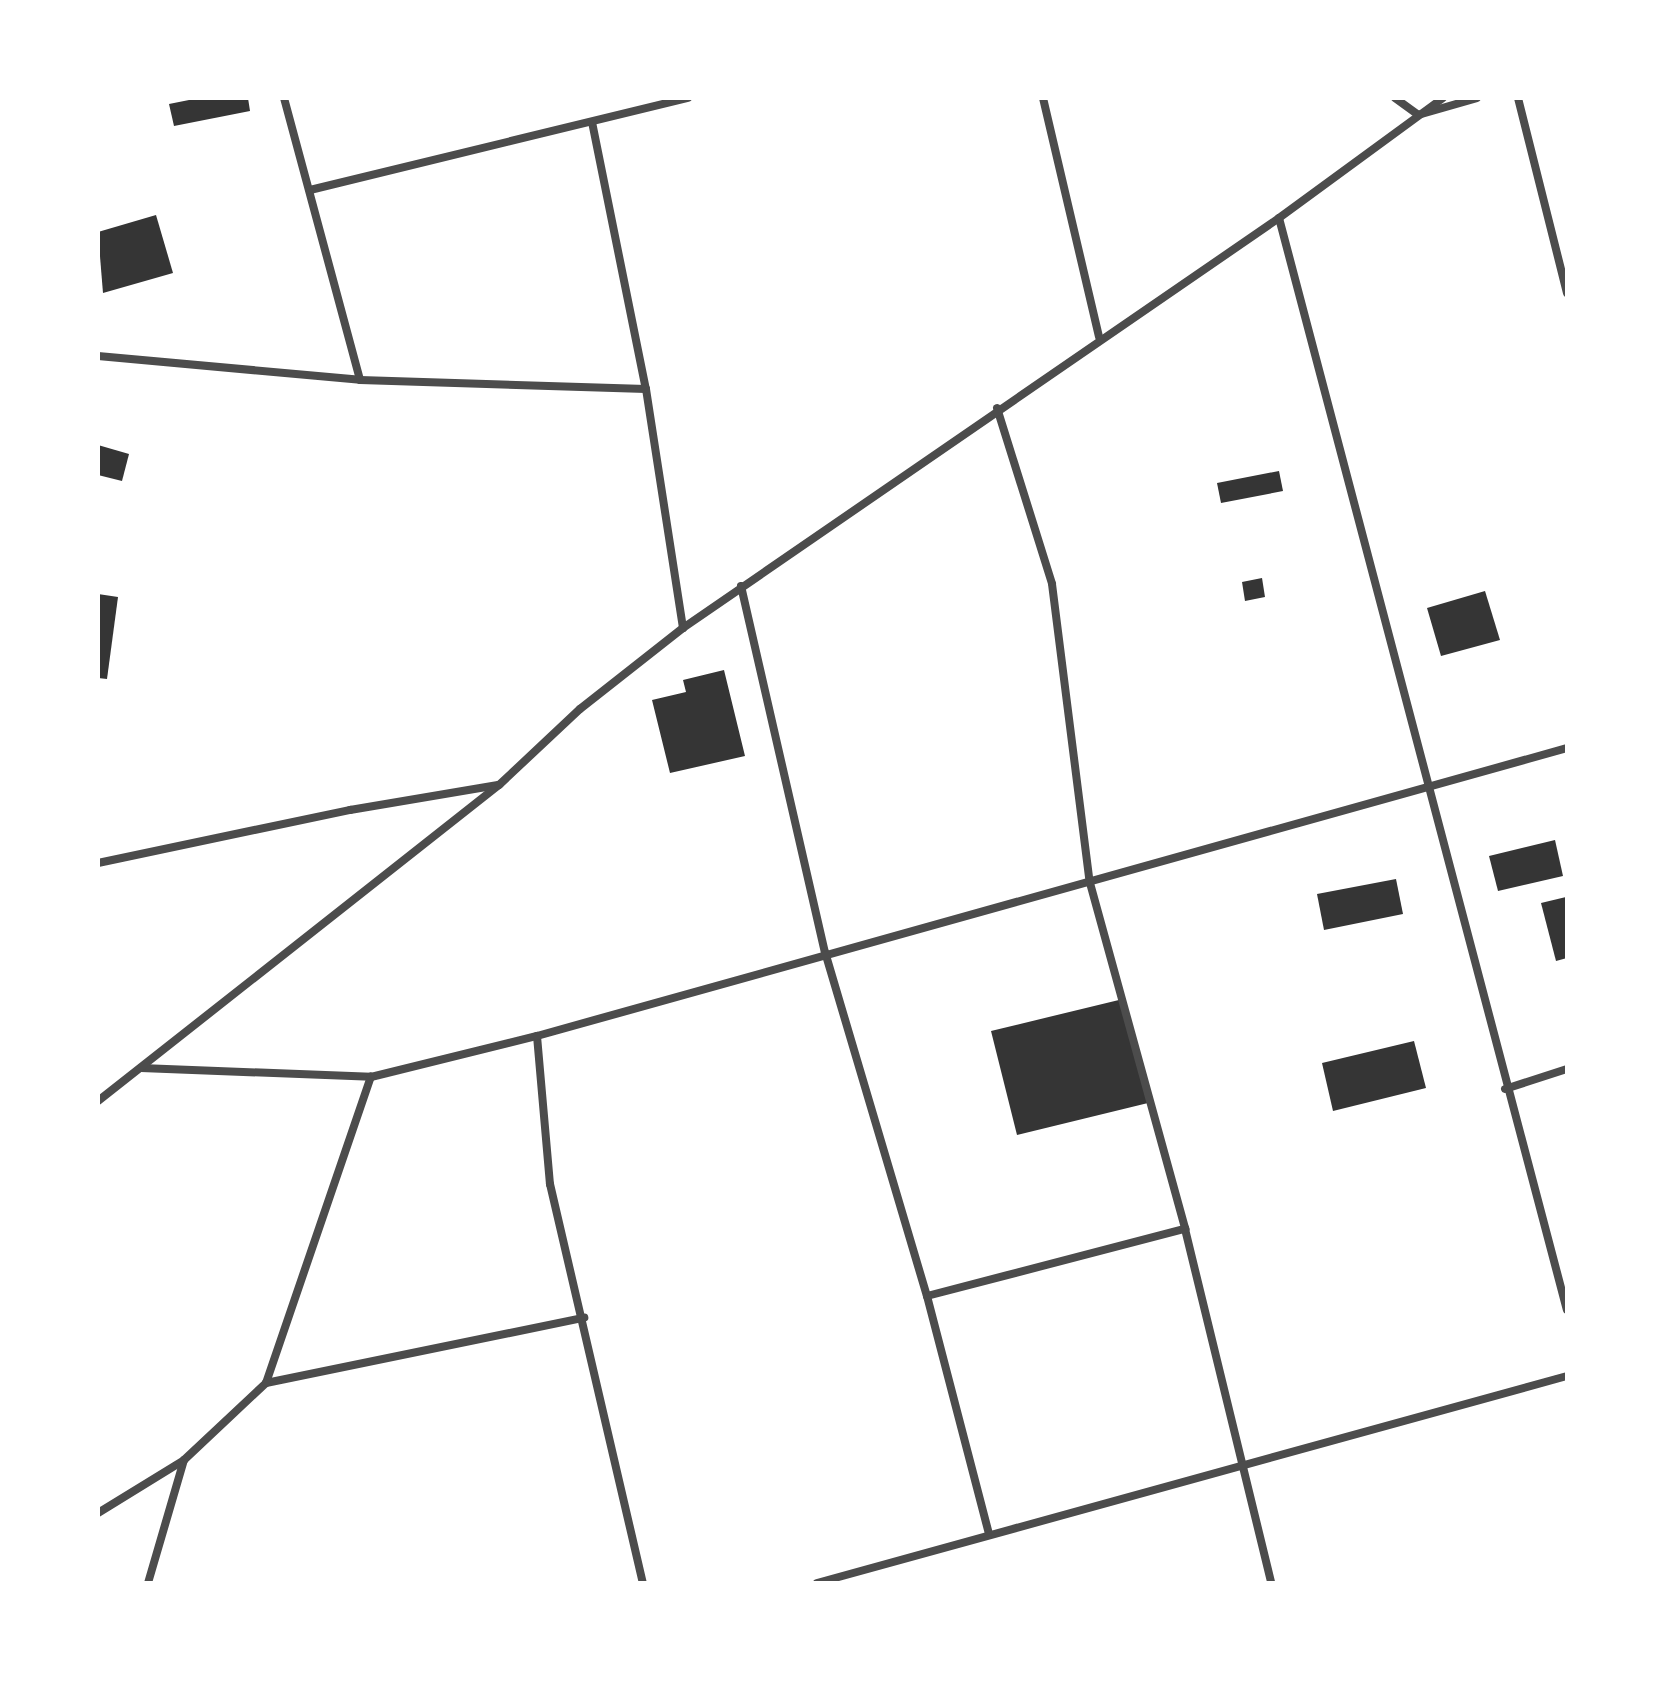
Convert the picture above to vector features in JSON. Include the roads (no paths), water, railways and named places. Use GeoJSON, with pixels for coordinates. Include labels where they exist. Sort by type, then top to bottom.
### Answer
{"type":"FeatureCollection","features":[{"type":"Feature","properties":{"kind":"street"},"geometry":{"type":"LineString","coordinates":[[284,98],[360,380]]}},
{"type":"Feature","properties":{"kind":"street"},"geometry":{"type":"LineString","coordinates":[[310,190],[688,98]]}},
{"type":"Feature","properties":{"kind":"street"},"geometry":{"type":"LineString","coordinates":[[1043,98],[1099,337]]}},
{"type":"Feature","properties":{"kind":"street"},"geometry":{"type":"LineString","coordinates":[[1395,98],[1418,115]]}},
{"type":"Feature","properties":{"kind":"street"},"geometry":{"type":"LineString","coordinates":[[98,1101],[499,785],[580,709],[683,628],[1099,337],[1279,218],[1443,98]]}},
{"type":"Feature","properties":{"kind":"street"},"geometry":{"type":"LineString","coordinates":[[1418,115],[1477,98]]}},
{"type":"Feature","properties":{"kind":"street"},"geometry":{"type":"LineString","coordinates":[[1518,98],[1567,293]]}},
{"type":"Feature","properties":{"kind":"street"},"geometry":{"type":"LineString","coordinates":[[592,122],[646,389],[683,628]]}},
{"type":"Feature","properties":{"kind":"street"},"geometry":{"type":"LineString","coordinates":[[1279,218],[1431,789],[1505,1089],[1567,1310]]}},
{"type":"Feature","properties":{"kind":"street"},"geometry":{"type":"LineString","coordinates":[[98,356],[360,380],[646,389]]}},
{"type":"Feature","properties":{"kind":"street"},"geometry":{"type":"LineString","coordinates":[[997,408],[1052,584],[1090,883],[1185,1229],[1271,1583]]}},
{"type":"Feature","properties":{"kind":"street"},"geometry":{"type":"LineString","coordinates":[[741,586],[825,952],[927,1296],[989,1534]]}},
{"type":"Feature","properties":{"kind":"street"},"geometry":{"type":"LineString","coordinates":[[141,1068],[371,1077],[537,1036],[825,952],[1090,883],[1431,789],[1567,748]]}},
{"type":"Feature","properties":{"kind":"street"},"geometry":{"type":"LineString","coordinates":[[98,863],[350,810],[499,785]]}},
{"type":"Feature","properties":{"kind":"street"},"geometry":{"type":"LineString","coordinates":[[537,1036],[550,1184],[584,1318],[643,1583]]}},
{"type":"Feature","properties":{"kind":"street"},"geometry":{"type":"LineString","coordinates":[[1505,1089],[1567,1069]]}},
{"type":"Feature","properties":{"kind":"street"},"geometry":{"type":"LineString","coordinates":[[98,1513],[184,1460],[266,1383],[371,1077]]}},
{"type":"Feature","properties":{"kind":"street"},"geometry":{"type":"LineString","coordinates":[[927,1296],[1185,1229]]}},
{"type":"Feature","properties":{"kind":"street"},"geometry":{"type":"LineString","coordinates":[[266,1383],[584,1318]]}},
{"type":"Feature","properties":{"kind":"street"},"geometry":{"type":"LineString","coordinates":[[817,1583],[1567,1376]]}},
{"type":"Feature","properties":{"kind":"street"},"geometry":{"type":"LineString","coordinates":[[148,1583],[184,1460]]}}]}
